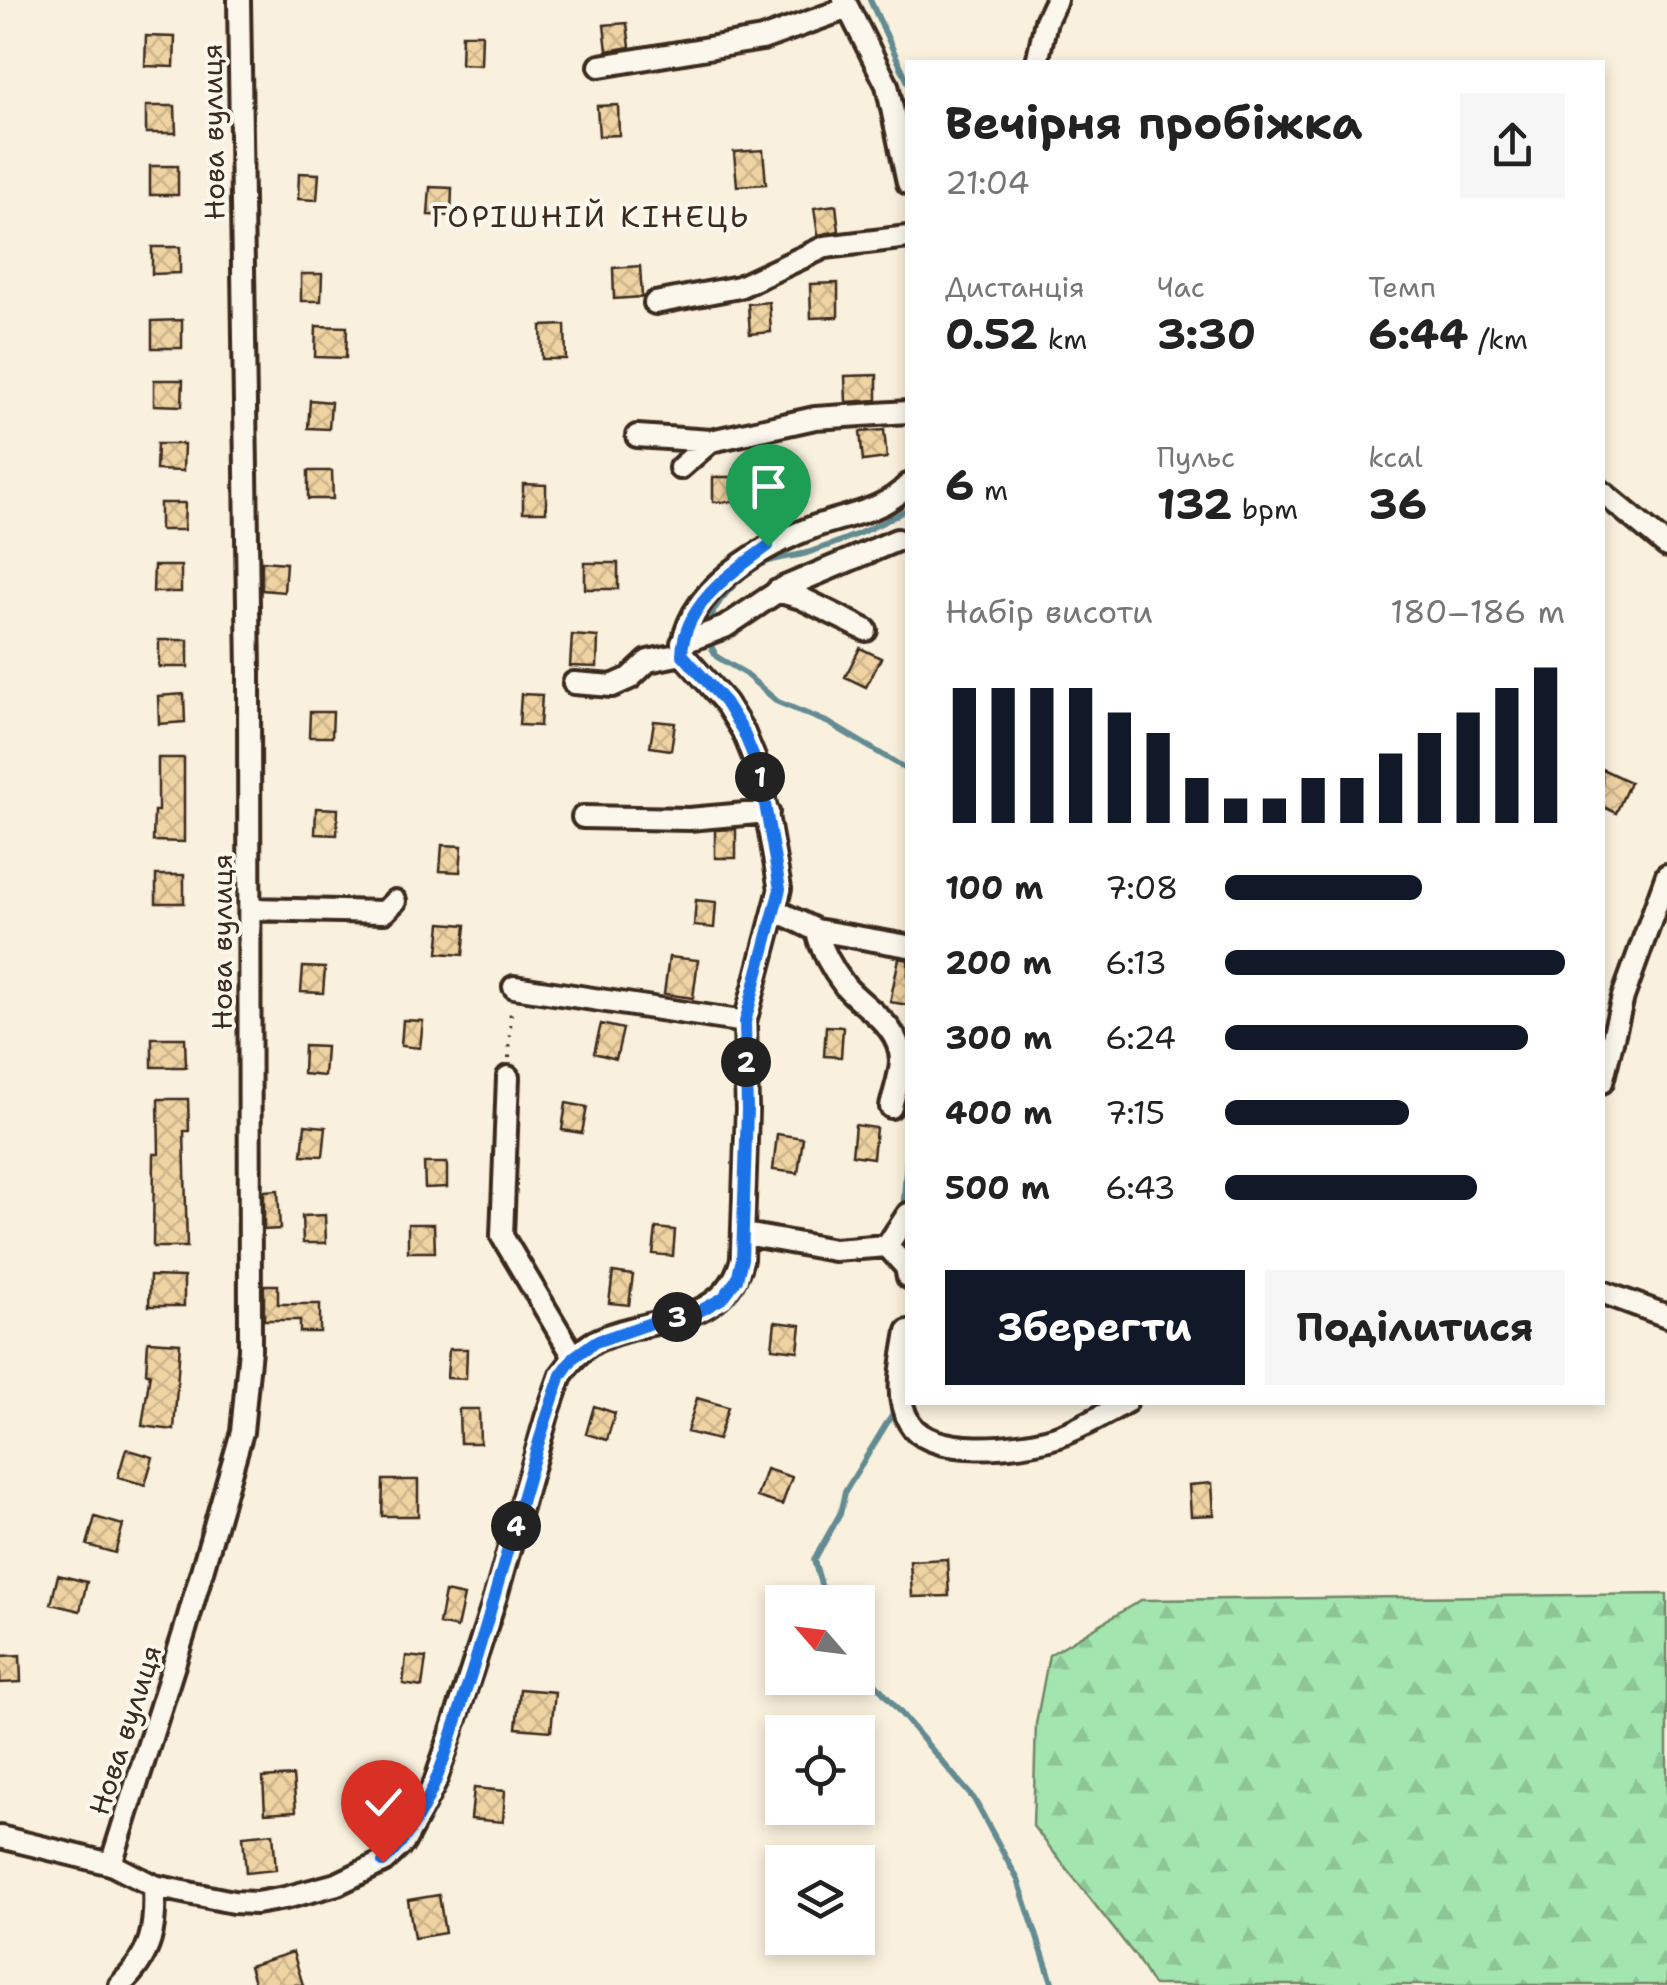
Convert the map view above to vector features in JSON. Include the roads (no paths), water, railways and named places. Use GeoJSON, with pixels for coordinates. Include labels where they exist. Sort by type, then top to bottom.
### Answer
{"type":"FeatureCollection","features":[{"type":"Feature","properties":{"kind":"street","name":"Нова вулиця"},"geometry":{"type":"LineString","coordinates":[[111,1864],[242,1432],[250,1349],[250,909],[239,0]]}},
{"type":"Feature","properties":{"kind":"street"},"geometry":{"type":"LineString","coordinates":[[1037,60],[1046,21],[1056,0]]}},
{"type":"Feature","properties":{"kind":"street"},"geometry":{"type":"LineString","coordinates":[[600,66],[762,39],[846,4],[887,85],[905,169]]}},
{"type":"Feature","properties":{"kind":"street"},"geometry":{"type":"LineString","coordinates":[[655,304],[739,287],[825,247],[905,237]]}},
{"type":"Feature","properties":{"kind":"street"},"geometry":{"type":"LineString","coordinates":[[638,436],[710,440],[815,418],[905,412]]}},
{"type":"Feature","properties":{"kind":"street"},"geometry":{"type":"LineString","coordinates":[[680,468],[710,440]]}},
{"type":"Feature","properties":{"kind":"street"},"geometry":{"type":"LineString","coordinates":[[0,1837],[111,1864],[154,1886],[233,1902],[286,1898],[337,1884],[383,1862],[404,1842],[435,1783],[496,1596],[561,1375],[574,1357],[595,1342],[698,1312],[723,1298],[737,1279],[745,1234],[745,1022],[780,889],[759,770],[743,731],[686,645],[692,615],[712,592],[768,546],[865,512],[905,487]]}},
{"type":"Feature","properties":{"kind":"street"},"geometry":{"type":"LineString","coordinates":[[1605,494],[1667,546]]}},
{"type":"Feature","properties":{"kind":"street"},"geometry":{"type":"LineString","coordinates":[[574,683],[612,686],[630,678],[648,661],[726,627],[777,592],[897,540]]}},
{"type":"Feature","properties":{"kind":"street"},"geometry":{"type":"LineString","coordinates":[[777,592],[800,598],[866,630]]}},
{"type":"Feature","properties":{"kind":"street"},"geometry":{"type":"LineString","coordinates":[[583,817],[688,819],[768,812]]}},
{"type":"Feature","properties":{"kind":"street"},"geometry":{"type":"LineString","coordinates":[[1605,1069],[1622,997],[1667,876]]}},
{"type":"Feature","properties":{"kind":"street"},"geometry":{"type":"LineString","coordinates":[[250,909],[384,912],[395,901]]}},
{"type":"Feature","properties":{"kind":"street"},"geometry":{"type":"LineString","coordinates":[[777,911],[816,930],[905,945]]}},
{"type":"Feature","properties":{"kind":"street"},"geometry":{"type":"LineString","coordinates":[[816,930],[824,955],[847,988],[902,1041],[891,1107]]}},
{"type":"Feature","properties":{"kind":"street"},"geometry":{"type":"LineString","coordinates":[[514,988],[745,1022]]}},
{"type":"Feature","properties":{"kind":"street"},"geometry":{"type":"LineString","coordinates":[[508,1077],[502,1236],[574,1357]]}},
{"type":"Feature","properties":{"kind":"street"},"geometry":{"type":"LineString","coordinates":[[745,1234],[834,1250],[890,1240],[905,1218]]}},
{"type":"Feature","properties":{"kind":"street"},"geometry":{"type":"LineString","coordinates":[[890,1240],[905,1265]]}},
{"type":"Feature","properties":{"kind":"street"},"geometry":{"type":"LineString","coordinates":[[1605,1293],[1667,1316]]}},
{"type":"Feature","properties":{"kind":"street"},"geometry":{"type":"LineString","coordinates":[[905,1352],[900,1388],[904,1410],[909,1424],[934,1443],[994,1446],[1055,1437],[1120,1405]]}},
{"type":"Feature","properties":{"kind":"street"},"geometry":{"type":"LineString","coordinates":[[120,1985],[138,1969],[156,1923],[154,1886]]}},
{"type":"Feature","properties":{"kind":"waterway"},"geometry":{"type":"LineString","coordinates":[[870,0],[905,76]]}},
{"type":"Feature","properties":{"kind":"waterway"},"geometry":{"type":"LineString","coordinates":[[707,627],[728,591],[762,564],[833,544],[905,511]]}},
{"type":"Feature","properties":{"kind":"waterway"},"geometry":{"type":"LineString","coordinates":[[707,639],[717,657],[743,672],[778,702],[829,723],[905,768]]}},
{"type":"Feature","properties":{"kind":"waterway"},"geometry":{"type":"LineString","coordinates":[[903,1214],[905,1184]]}},
{"type":"Feature","properties":{"kind":"waterway"},"geometry":{"type":"LineString","coordinates":[[821,1585],[814,1560],[840,1514],[845,1492],[896,1408]]}},
{"type":"Feature","properties":{"kind":"waterway"},"geometry":{"type":"LineString","coordinates":[[875,1683],[974,1799],[1018,1880],[1053,1985]]}},
{"type":"Feature","properties":{"kind":"district","name":"ГОРІШНІЙ КІНЕЦЬ"},"geometry":{"type":"Point","coordinates":[591,216]}}]}
